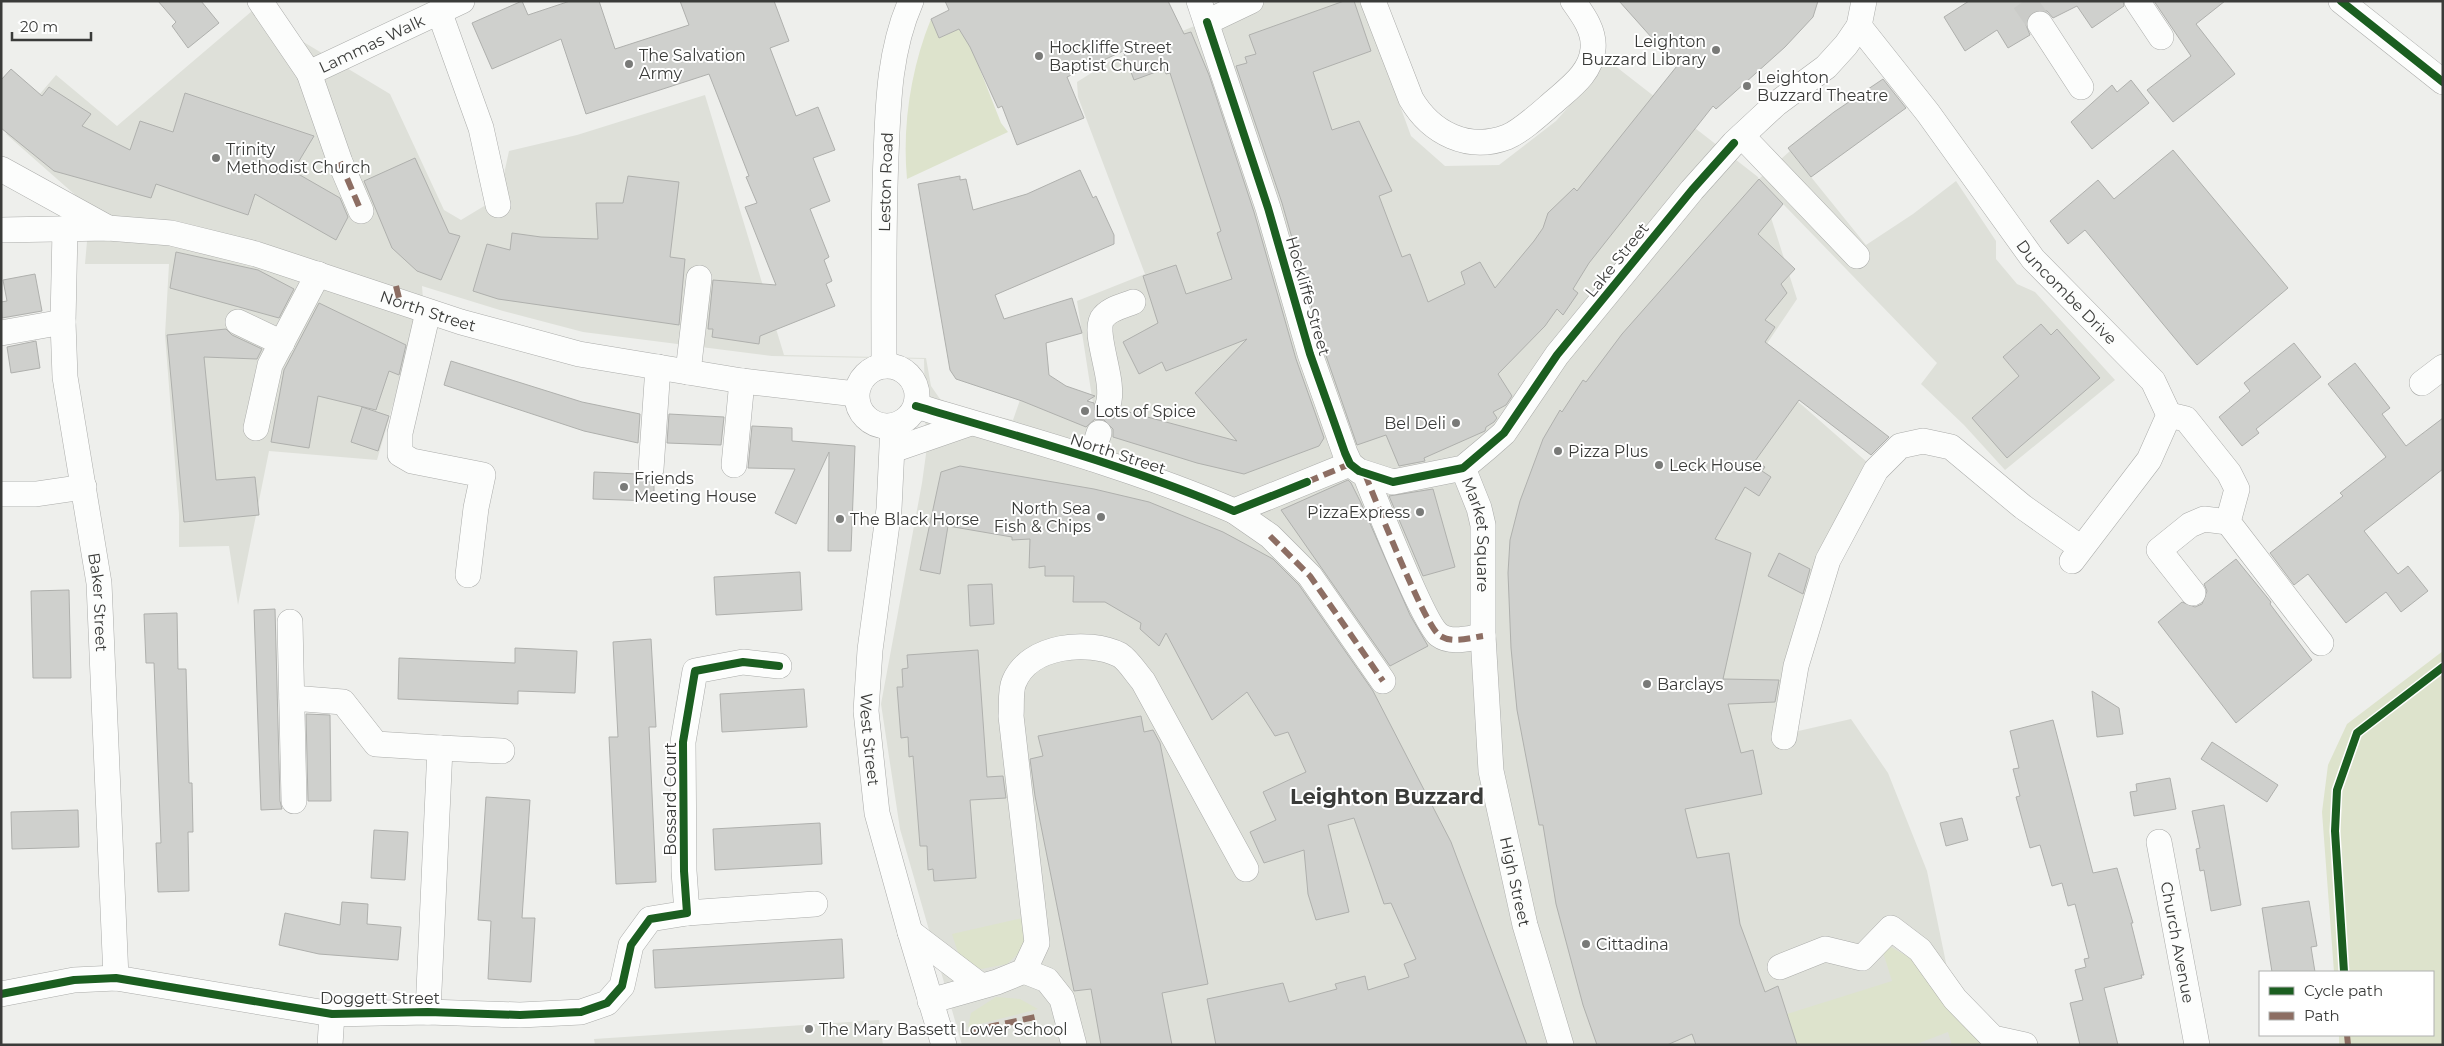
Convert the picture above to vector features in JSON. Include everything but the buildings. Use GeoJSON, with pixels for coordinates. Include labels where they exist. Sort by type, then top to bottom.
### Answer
{"type":"FeatureCollection","features":[{"type":"Feature","properties":{"kind":"street"},"geometry":{"type":"LineString","coordinates":[[260,1],[309,73],[340,162],[361,211]]}},
{"type":"Feature","properties":{"kind":"street","name":"Lammas Walk"},"geometry":{"type":"LineString","coordinates":[[309,73],[462,1]]}},
{"type":"Feature","properties":{"kind":"street","name":"Leston Road"},"geometry":{"type":"LineString","coordinates":[[884,366],[884,226],[889,86],[893,54],[911,1]]}},
{"type":"Feature","properties":{"kind":"street"},"geometry":{"type":"LineString","coordinates":[[1203,12],[1251,1]]}},
{"type":"Feature","properties":{"kind":"street"},"geometry":{"type":"LineString","coordinates":[[1373,1],[1410,99],[1418,112],[1441,132],[1465,141],[1477,142],[1509,136],[1544,110],[1583,74],[1591,59],[1592,37],[1589,26],[1573,1]]}},
{"type":"Feature","properties":{"kind":"street","name":"Lake Street"},"geometry":{"type":"LineString","coordinates":[[1527,399],[1557,354],[1692,190],[1738,140],[1776,104],[1826,67],[1846,45],[1859,26],[1864,1]]}},
{"type":"Feature","properties":{"kind":"street"},"geometry":{"type":"LineString","coordinates":[[2137,1],[2161,36]]}},
{"type":"Feature","properties":{"kind":"street"},"geometry":{"type":"LineString","coordinates":[[2341,1],[2443,82]]}},
{"type":"Feature","properties":{"kind":"street"},"geometry":{"type":"LineString","coordinates":[[439,11],[481,128],[498,205]]}},
{"type":"Feature","properties":{"kind":"street","name":"Hockliffe Street"},"geometry":{"type":"LineString","coordinates":[[1203,12],[1268,208],[1310,354],[1358,469]]}},
{"type":"Feature","properties":{"kind":"street"},"geometry":{"type":"LineString","coordinates":[[2040,24],[2081,87]]}},
{"type":"Feature","properties":{"kind":"street","name":"Duncombe Drive"},"geometry":{"type":"LineString","coordinates":[[1859,26],[1928,113],[2032,259],[2153,381],[2169,415]]}},
{"type":"Feature","properties":{"kind":"street"},"geometry":{"type":"LineString","coordinates":[[1738,140],[1857,256]]}},
{"type":"Feature","properties":{"kind":"street"},"geometry":{"type":"LineString","coordinates":[[1,168],[108,228]]}},
{"type":"Feature","properties":{"kind":"street","name":"North Street"},"geometry":{"type":"LineString","coordinates":[[1,230],[108,228],[171,233],[256,254],[318,274],[398,294],[428,312],[579,354],[742,381],[856,394]]}},
{"type":"Feature","properties":{"kind":"street","name":"Baker Street"},"geometry":{"type":"LineString","coordinates":[[65,230],[63,322],[65,377],[99,583],[116,978]]}},
{"type":"Feature","properties":{"kind":"street"},"geometry":{"type":"LineString","coordinates":[[256,428],[270,364],[318,274]]}},
{"type":"Feature","properties":{"kind":"street"},"geometry":{"type":"LineString","coordinates":[[688,372],[699,278]]}},
{"type":"Feature","properties":{"kind":"street"},"geometry":{"type":"LineString","coordinates":[[1108,405],[1111,393],[1100,330],[1102,319],[1110,311],[1133,302]]}},
{"type":"Feature","properties":{"kind":"street"},"geometry":{"type":"LineString","coordinates":[[428,312],[400,433],[400,454],[412,461],[483,476],[476,508],[468,575]]}},
{"type":"Feature","properties":{"kind":"street"},"geometry":{"type":"LineString","coordinates":[[1,333],[63,322]]}},
{"type":"Feature","properties":{"kind":"street"},"geometry":{"type":"LineString","coordinates":[[238,322],[282,343]]}},
{"type":"Feature","properties":{"kind":"street"},"geometry":{"type":"LineString","coordinates":[[893,438],[916,406],[916,386],[911,377],[899,369],[884,366],[868,372],[862,378],[856,394],[861,412],[867,419],[893,438],[971,423]]}},
{"type":"Feature","properties":{"kind":"street"},"geometry":{"type":"LineString","coordinates":[[651,469],[658,367]]}},
{"type":"Feature","properties":{"kind":"street"},"geometry":{"type":"LineString","coordinates":[[2422,383],[2443,367]]}},
{"type":"Feature","properties":{"kind":"street"},"geometry":{"type":"LineString","coordinates":[[734,465],[742,381]]}},
{"type":"Feature","properties":{"kind":"street","name":"Market Square"},"geometry":{"type":"LineString","coordinates":[[1487,714],[1483,636],[1482,525],[1479,508],[1463,468],[1504,433],[1527,399]]}},
{"type":"Feature","properties":{"kind":"street","name":"North Street"},"geometry":{"type":"LineString","coordinates":[[916,406],[1090,458],[1194,494],[1234,511]]}},
{"type":"Feature","properties":{"kind":"street"},"geometry":{"type":"LineString","coordinates":[[1784,737],[1800,651],[1828,560],[1876,470],[1900,446],[1923,440],[1951,447],[2023,507],[2076,555],[2149,460],[2169,415],[2186,419],[2229,473],[2237,489],[2228,522]]}},
{"type":"Feature","properties":{"kind":"street"},"geometry":{"type":"LineString","coordinates":[[1090,458],[1099,433]]}},
{"type":"Feature","properties":{"kind":"street","name":"West Street"},"geometry":{"type":"LineString","coordinates":[[893,438],[889,509],[870,650],[866,711],[877,813],[944,1045]]}},
{"type":"Feature","properties":{"kind":"street"},"geometry":{"type":"LineString","coordinates":[[1234,511],[1307,482],[1358,469],[1393,482],[1463,468]]}},
{"type":"Feature","properties":{"kind":"street"},"geometry":{"type":"LineString","coordinates":[[1358,469],[1437,634],[1450,640],[1483,636]]}},
{"type":"Feature","properties":{"kind":"street"},"geometry":{"type":"LineString","coordinates":[[1,494],[36,494],[84,486]]}},
{"type":"Feature","properties":{"kind":"street"},"geometry":{"type":"LineString","coordinates":[[1234,511],[1270,536],[1310,576],[1383,681]]}},
{"type":"Feature","properties":{"kind":"street"},"geometry":{"type":"LineString","coordinates":[[2194,594],[2159,550],[2190,525],[2204,519],[2228,522],[2321,643]]}},
{"type":"Feature","properties":{"kind":"street"},"geometry":{"type":"LineString","coordinates":[[290,622],[294,801]]}},
{"type":"Feature","properties":{"kind":"street"},"geometry":{"type":"LineString","coordinates":[[1024,971],[1037,943],[1011,716],[1014,682],[1028,663],[1049,651],[1065,648],[1102,649],[1122,656],[1143,681],[1246,869]]}},
{"type":"Feature","properties":{"kind":"street","name":"Bossard Court"},"geometry":{"type":"LineString","coordinates":[[687,913],[684,871],[683,742],[695,671],[743,662],[779,666]]}},
{"type":"Feature","properties":{"kind":"street"},"geometry":{"type":"LineString","coordinates":[[292,698],[343,702],[376,744],[502,751]]}},
{"type":"Feature","properties":{"kind":"street","name":"High Street"},"geometry":{"type":"LineString","coordinates":[[1487,714],[1492,770],[1525,925],[1561,1045]]}},
{"type":"Feature","properties":{"kind":"street","name":"Doggett Street"},"geometry":{"type":"LineString","coordinates":[[428,1012],[440,748]]}},
{"type":"Feature","properties":{"kind":"street","name":"Church Avenue"},"geometry":{"type":"LineString","coordinates":[[2159,842],[2197,1045]]}},
{"type":"Feature","properties":{"kind":"street"},"geometry":{"type":"LineString","coordinates":[[687,913],[815,904]]}},
{"type":"Feature","properties":{"kind":"street","name":"Doggett Street"},"geometry":{"type":"LineString","coordinates":[[1,994],[74,980],[116,978],[332,1014],[428,1012],[520,1015],[581,1012],[607,1003],[622,986],[631,945],[650,919],[687,913]]}},
{"type":"Feature","properties":{"kind":"street"},"geometry":{"type":"LineString","coordinates":[[1780,967],[1825,949],[1862,958],[1891,928],[1920,950],[1955,998],[1993,1038],[2025,1045]]}},
{"type":"Feature","properties":{"kind":"street"},"geometry":{"type":"LineString","coordinates":[[910,932],[981,986]]}},
{"type":"Feature","properties":{"kind":"street"},"geometry":{"type":"LineString","coordinates":[[930,1001],[1024,971],[1047,980],[1062,999],[1074,1045]]}},
{"type":"Feature","properties":{"kind":"street","name":"Doggett Street"},"geometry":{"type":"LineString","coordinates":[[330,1045],[332,1014]]}},
{"type":"Feature","properties":{"kind":"shaded area"},"geometry":{"type":"Polygon","coordinates":[[[1269,1],[1362,1],[1411,136],[1445,166],[1499,165],[1556,121],[1598,73],[1601,55],[1758,177],[1797,299],[1754,363],[1876,470],[1828,560],[1794,732],[1851,719],[1888,773],[1927,871],[1963,1045],[962,1045],[900,829],[881,704],[926,454],[924,359],[772,356],[583,332],[503,311],[422,286],[424,313],[394,401],[377,460],[269,451],[238,605],[229,546],[179,547],[179,514],[165,335],[169,264],[85,264],[90,208],[6,134],[56,75],[117,126],[252,11],[390,94],[444,210],[461,220],[499,197],[509,151],[577,135],[705,95],[784,355],[926,358],[931,386],[940,399],[967,410],[1013,420],[1025,386],[1094,410],[1077,301],[1145,274],[1078,97],[1077,82],[1112,60],[1214,18],[1269,1]]]}},
{"type":"Feature","properties":{"kind":"shaded area"},"geometry":{"type":"Polygon","coordinates":[[[1790,151],[1866,245],[1913,214],[1956,181],[1996,241],[1996,259],[2017,284],[2035,292],[2115,380],[2005,470],[1964,425],[1921,384],[1937,363],[1759,179],[1790,151]]]}},
{"type":"Feature","properties":{"kind":"shaded area","name":"The Mary Bassett Lower School"},"geometry":{"type":"Polygon","coordinates":[[[879,1020],[883,1045],[595,1045],[594,1039],[879,1020]]]}},
{"type":"Feature","properties":{"kind":"green space"},"geometry":{"type":"Polygon","coordinates":[[[1034,1],[977,62],[1001,123],[1008,132],[907,179],[907,118],[913,77],[931,19],[939,38],[959,29],[963,35],[1034,1]]]}},
{"type":"Feature","properties":{"kind":"green space"},"geometry":{"type":"Polygon","coordinates":[[[2443,651],[2443,1045],[2339,1045],[2339,1036],[2434,1036],[2434,971],[2334,971],[2322,812],[2328,765],[2347,724],[2443,651]]]}},
{"type":"Feature","properties":{"kind":"green space"},"geometry":{"type":"Polygon","coordinates":[[[1027,917],[1028,936],[1022,950],[1007,964],[981,969],[960,959],[952,934],[1027,917]]]}},
{"type":"Feature","properties":{"kind":"green space"},"geometry":{"type":"Polygon","coordinates":[[[1889,946],[1919,963],[1989,1045],[1952,1045],[1948,1032],[1914,1045],[1797,1045],[1787,1014],[1892,981],[1882,949],[1889,946]]]}},
{"type":"Feature","properties":{"kind":"green space"},"geometry":{"type":"Polygon","coordinates":[[[996,997],[1020,999],[1038,1009],[968,1027],[971,1013],[996,997]]]}},
{"type":"Feature","properties":{"kind":"tunnel"},"geometry":{"type":"LineString","coordinates":[[2024,1],[2040,24]]}},
{"type":"Feature","properties":{"kind":"marked path"},"geometry":{"type":"LineString","coordinates":[[340,162],[361,211]]}},
{"type":"Feature","properties":{"kind":"marked path"},"geometry":{"type":"LineString","coordinates":[[396,286],[400,302]]}},
{"type":"Feature","properties":{"kind":"marked path"},"geometry":{"type":"LineString","coordinates":[[1307,482],[1350,464]]}},
{"type":"Feature","properties":{"kind":"marked path"},"geometry":{"type":"LineString","coordinates":[[1365,474],[1400,560],[1432,626],[1439,635],[1449,639],[1460,640],[1483,636]]}},
{"type":"Feature","properties":{"kind":"marked path"},"geometry":{"type":"LineString","coordinates":[[1270,536],[1310,576],[1383,681]]}},
{"type":"Feature","properties":{"kind":"marked path"},"geometry":{"type":"LineString","coordinates":[[970,1031],[1040,1016]]}},
{"type":"Feature","properties":{"kind":"marked path"},"geometry":{"type":"LineString","coordinates":[[2347,1036],[2348,1045]]}},
{"type":"Feature","properties":{"kind":"cycle path"},"geometry":{"type":"LineString","coordinates":[[2341,1],[2443,82]]}},
{"type":"Feature","properties":{"kind":"cycle path"},"geometry":{"type":"LineString","coordinates":[[1207,22],[1268,208],[1310,354],[1345,453],[1350,464],[1359,471],[1393,482],[1463,468],[1504,433],[1557,355],[1692,190],[1734,143]]}},
{"type":"Feature","properties":{"kind":"cycle path"},"geometry":{"type":"LineString","coordinates":[[916,406],[1117,467],[1234,511],[1307,482]]}},
{"type":"Feature","properties":{"kind":"cycle path"},"geometry":{"type":"LineString","coordinates":[[1,994],[74,980],[116,978],[332,1014],[428,1012],[520,1015],[581,1012],[607,1003],[622,986],[631,945],[650,919],[687,913],[684,871],[683,742],[695,671],[743,662],[779,666]]}},
{"type":"Feature","properties":{"kind":"cycle path"},"geometry":{"type":"LineString","coordinates":[[2344,971],[2335,831],[2337,790],[2357,733],[2443,667]]}},
{"type":"Feature","properties":{"kind":"place","name":"Leighton Buzzard Library"},"geometry":{"type":"Point","coordinates":[1716,50]}},
{"type":"Feature","properties":{"kind":"place","name":"Hockliffe Street Baptist Church"},"geometry":{"type":"Point","coordinates":[1039,56]}},
{"type":"Feature","properties":{"kind":"place","name":"The Salvation Army"},"geometry":{"type":"Point","coordinates":[629,64]}},
{"type":"Feature","properties":{"kind":"place","name":"Leighton Buzzard Theatre"},"geometry":{"type":"Point","coordinates":[1747,86]}},
{"type":"Feature","properties":{"kind":"place","name":"Trinity Methodist Church"},"geometry":{"type":"Point","coordinates":[216,158]}},
{"type":"Feature","properties":{"kind":"place","name":"Lots of Spice"},"geometry":{"type":"Point","coordinates":[1085,411]}},
{"type":"Feature","properties":{"kind":"place","name":"Bel Deli"},"geometry":{"type":"Point","coordinates":[1456,423]}},
{"type":"Feature","properties":{"kind":"place","name":"Pizza Plus"},"geometry":{"type":"Point","coordinates":[1558,451]}},
{"type":"Feature","properties":{"kind":"place","name":"Leck House"},"geometry":{"type":"Point","coordinates":[1659,465]}},
{"type":"Feature","properties":{"kind":"place","name":"Friends Meeting House"},"geometry":{"type":"Point","coordinates":[624,487]}},
{"type":"Feature","properties":{"kind":"place","name":"PizzaExpress"},"geometry":{"type":"Point","coordinates":[1420,512]}},
{"type":"Feature","properties":{"kind":"place","name":"North Sea Fish & Chips"},"geometry":{"type":"Point","coordinates":[1101,517]}},
{"type":"Feature","properties":{"kind":"place","name":"The Black Horse"},"geometry":{"type":"Point","coordinates":[840,519]}},
{"type":"Feature","properties":{"kind":"place","name":"Barclays"},"geometry":{"type":"Point","coordinates":[1647,684]}},
{"type":"Feature","properties":{"kind":"place","name":"Cittadina"},"geometry":{"type":"Point","coordinates":[1586,944]}},
{"type":"Feature","properties":{"kind":"place","name":"The Mary Bassett Lower School"},"geometry":{"type":"Point","coordinates":[809,1029]}},
{"type":"Feature","properties":{"kind":"district","name":"Leighton Buzzard"},"geometry":{"type":"Point","coordinates":[1387,796]}}]}
